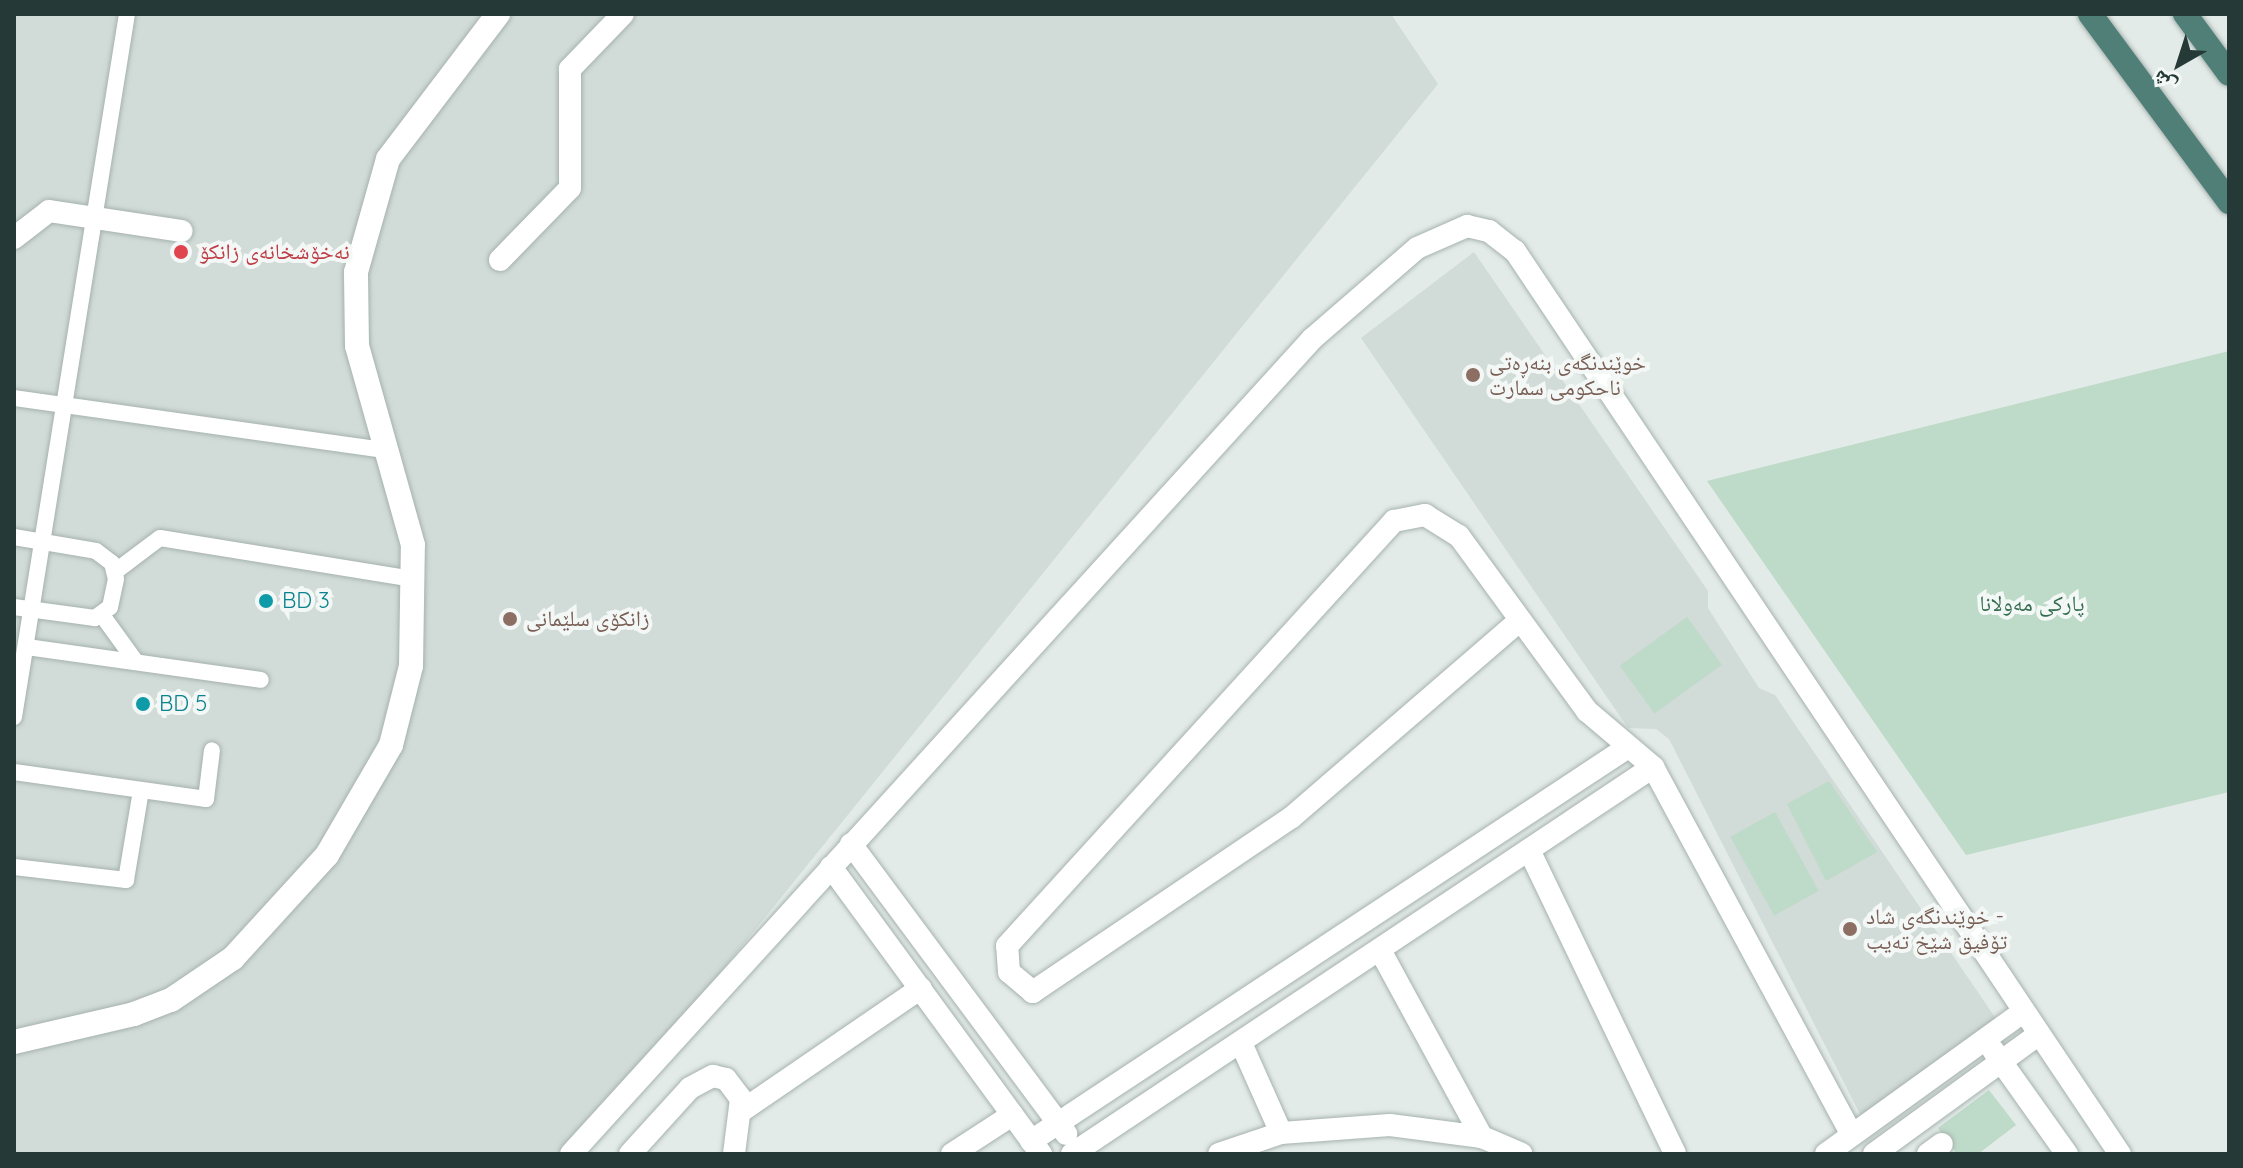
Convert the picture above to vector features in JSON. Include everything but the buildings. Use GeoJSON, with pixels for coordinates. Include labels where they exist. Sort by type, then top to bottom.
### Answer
{"type":"FeatureCollection","features":[{"type":"Feature","properties":{"kind":"highway"},"geometry":{"type":"LineString","coordinates":[[2090,14],[2229,202]]}},
{"type":"Feature","properties":{"kind":"highway"},"geometry":{"type":"LineString","coordinates":[[2185,14],[2229,74]]}},
{"type":"Feature","properties":{"kind":"street"},"geometry":{"type":"LineString","coordinates":[[14,717],[46,541],[62,405],[127,14]]}},
{"type":"Feature","properties":{"kind":"street"},"geometry":{"type":"LineString","coordinates":[[14,1042],[98,1027],[171,1000],[233,958],[298,892],[391,745],[411,666],[414,579],[389,451],[354,322],[369,215],[388,159],[498,14]]}},
{"type":"Feature","properties":{"kind":"street"},"geometry":{"type":"LineString","coordinates":[[500,260],[570,188],[570,69],[623,14]]}},
{"type":"Feature","properties":{"kind":"street"},"geometry":{"type":"LineString","coordinates":[[14,238],[49,211],[181,231]]}},
{"type":"Feature","properties":{"kind":"street"},"geometry":{"type":"LineString","coordinates":[[571,1154],[1312,339],[1426,242],[1457,227],[1478,227],[1515,251],[2120,1154]]}},
{"type":"Feature","properties":{"kind":"street"},"geometry":{"type":"LineString","coordinates":[[14,398],[389,451]]}},
{"type":"Feature","properties":{"kind":"street"},"geometry":{"type":"LineString","coordinates":[[1519,621],[1292,817],[1033,992],[1009,972],[1007,946],[1394,521],[1425,515],[1459,536],[1587,711],[1653,767],[1852,1135]]}},
{"type":"Feature","properties":{"kind":"street"},"geometry":{"type":"LineString","coordinates":[[14,537],[96,551],[116,571]]}},
{"type":"Feature","properties":{"kind":"street"},"geometry":{"type":"LineString","coordinates":[[102,615],[116,571],[160,538],[414,579]]}},
{"type":"Feature","properties":{"kind":"street"},"geometry":{"type":"LineString","coordinates":[[14,607],[102,615]]}},
{"type":"Feature","properties":{"kind":"street"},"geometry":{"type":"LineString","coordinates":[[102,615],[136,662]]}},
{"type":"Feature","properties":{"kind":"street"},"geometry":{"type":"LineString","coordinates":[[27,647],[261,680]]}},
{"type":"Feature","properties":{"kind":"street"},"geometry":{"type":"LineString","coordinates":[[831,867],[1036,1147],[1058,1123],[1469,847],[1628,747]]}},
{"type":"Feature","properties":{"kind":"street"},"geometry":{"type":"LineString","coordinates":[[14,772],[206,799],[212,750]]}},
{"type":"Feature","properties":{"kind":"street"},"geometry":{"type":"LineString","coordinates":[[851,844],[1077,1153],[1653,767]]}},
{"type":"Feature","properties":{"kind":"street"},"geometry":{"type":"LineString","coordinates":[[14,867],[126,880],[141,790]]}},
{"type":"Feature","properties":{"kind":"street"},"geometry":{"type":"LineString","coordinates":[[1469,847],[1488,879]]}},
{"type":"Feature","properties":{"kind":"street"},"geometry":{"type":"LineString","coordinates":[[1529,850],[1675,1154]]}},
{"type":"Feature","properties":{"kind":"street"},"geometry":{"type":"LineString","coordinates":[[877,929],[900,910]]}},
{"type":"Feature","properties":{"kind":"street"},"geometry":{"type":"LineString","coordinates":[[1381,952],[1482,1137]]}},
{"type":"Feature","properties":{"kind":"street"},"geometry":{"type":"LineString","coordinates":[[740,1112],[921,988]]}},
{"type":"Feature","properties":{"kind":"street"},"geometry":{"type":"LineString","coordinates":[[1826,1154],[2023,1012]]}},
{"type":"Feature","properties":{"kind":"street"},"geometry":{"type":"LineString","coordinates":[[1874,1154],[2038,1035]]}},
{"type":"Feature","properties":{"kind":"street"},"geometry":{"type":"LineString","coordinates":[[1985,1039],[2067,1154]]}},
{"type":"Feature","properties":{"kind":"street"},"geometry":{"type":"LineString","coordinates":[[1241,1043],[1281,1133]]}},
{"type":"Feature","properties":{"kind":"street"},"geometry":{"type":"LineString","coordinates":[[630,1154],[700,1079],[726,1079],[741,1099],[734,1154]]}},
{"type":"Feature","properties":{"kind":"street"},"geometry":{"type":"LineString","coordinates":[[952,1154],[1012,1115]]}},
{"type":"Feature","properties":{"kind":"street"},"geometry":{"type":"LineString","coordinates":[[1219,1154],[1281,1133],[1390,1125],[1482,1137],[1522,1154]]}},
{"type":"Feature","properties":{"kind":"shaded area","name":"زانکۆی سلێمانی"},"geometry":{"type":"Polygon","coordinates":[[[14,14],[1391,14],[1438,84],[574,1154],[14,1154],[14,14]]]}},
{"type":"Feature","properties":{"kind":"shaded area"},"geometry":{"type":"Polygon","coordinates":[[[1474,252],[1708,591],[1708,608],[1759,688],[1775,695],[1999,1023],[1862,1118],[1669,739],[1656,729],[1628,728],[1361,338],[1474,252]]]}},
{"type":"Feature","properties":{"kind":"green space","name":"پارکی مەولانا"},"geometry":{"type":"Polygon","coordinates":[[[2229,351],[2229,792],[1966,855],[1707,481],[2229,351]]]}},
{"type":"Feature","properties":{"kind":"green space"},"geometry":{"type":"Polygon","coordinates":[[[1687,617],[1722,665],[1655,714],[1620,666],[1687,617]]]}},
{"type":"Feature","properties":{"kind":"green space"},"geometry":{"type":"Polygon","coordinates":[[[1829,781],[1877,852],[1826,881],[1787,804],[1829,781]]]}},
{"type":"Feature","properties":{"kind":"green space"},"geometry":{"type":"Polygon","coordinates":[[[1775,812],[1819,891],[1774,915],[1730,837],[1775,812]]]}},
{"type":"Feature","properties":{"kind":"green space"},"geometry":{"type":"Polygon","coordinates":[[[1989,1090],[2016,1125],[1978,1154],[1957,1154],[1938,1128],[1989,1090]]]}},
{"type":"Feature","properties":{"kind":"place","name":"نەخۆشخانەی زانکۆ"},"geometry":{"type":"Point","coordinates":[181,252]}},
{"type":"Feature","properties":{"kind":"place","name":"خوێندنگەی بنەڕەتی ناحکومی سمارت"},"geometry":{"type":"Point","coordinates":[1473,375]}},
{"type":"Feature","properties":{"kind":"place","name":"BD 3"},"geometry":{"type":"Point","coordinates":[266,601]}},
{"type":"Feature","properties":{"kind":"place","name":"زانکۆی سلێمانی"},"geometry":{"type":"Point","coordinates":[510,619]}},
{"type":"Feature","properties":{"kind":"place","name":"BD 5"},"geometry":{"type":"Point","coordinates":[143,704]}},
{"type":"Feature","properties":{"kind":"place","name":"خوێندنگەی شاد - تۆفیق شێخ تەیب"},"geometry":{"type":"Point","coordinates":[1850,929]}}]}
